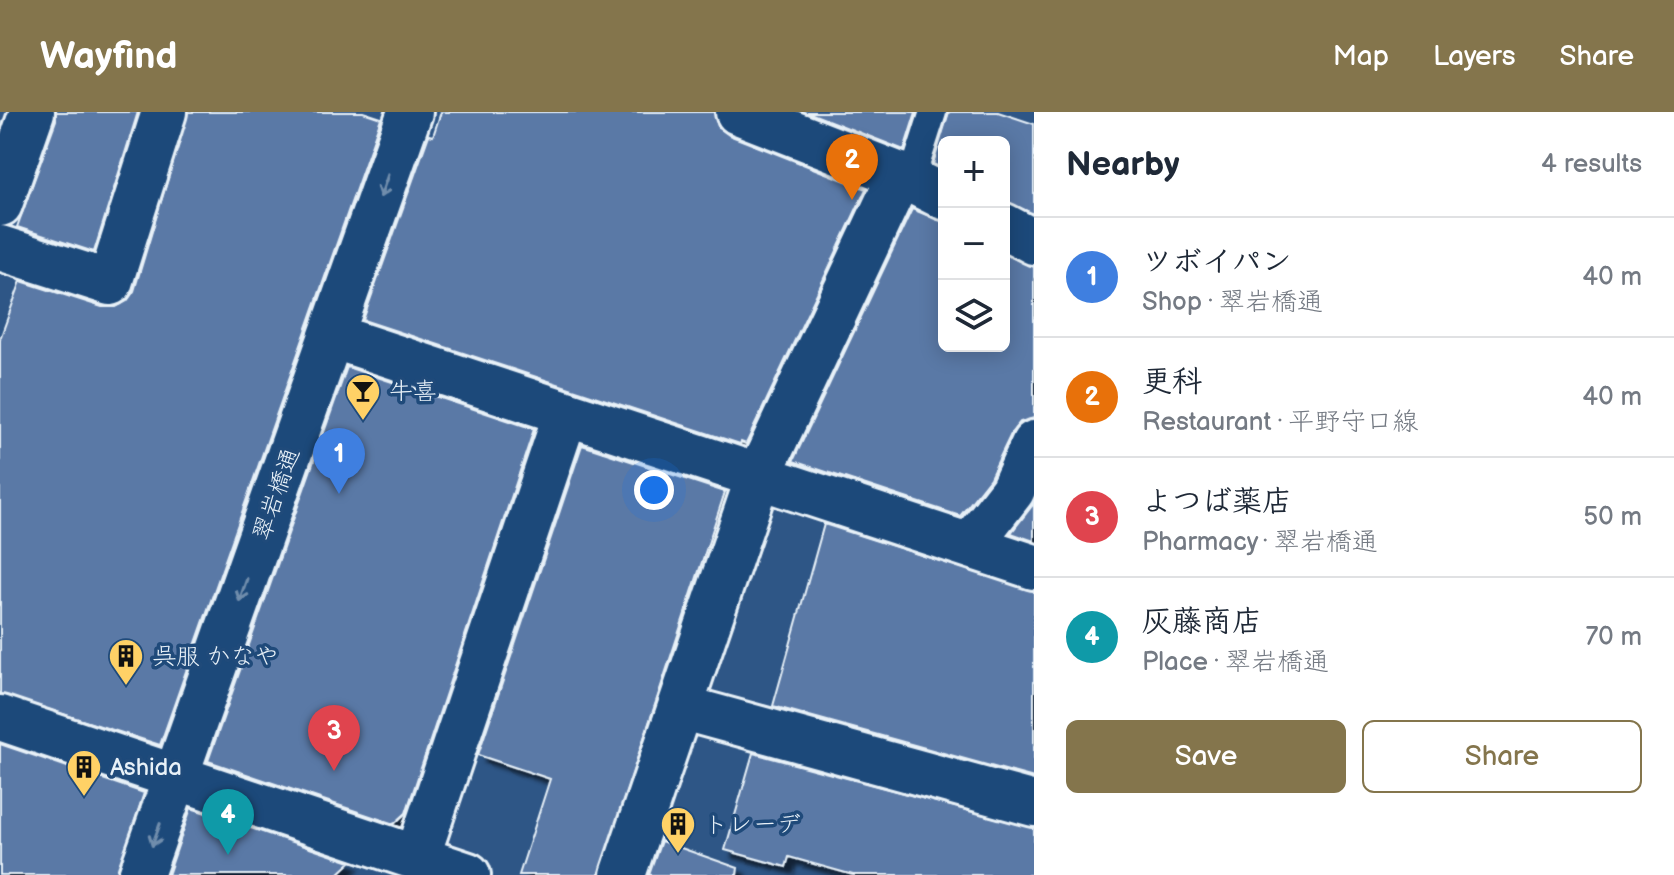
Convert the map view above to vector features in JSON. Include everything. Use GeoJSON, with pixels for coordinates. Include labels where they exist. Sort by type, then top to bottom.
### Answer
{"type":"FeatureCollection","features":[{"type":"Feature","properties":{"kind":"street"},"geometry":{"type":"LineString","coordinates":[[0,204],[32,112]]}},
{"type":"Feature","properties":{"kind":"street"},"geometry":{"type":"LineString","coordinates":[[0,248],[110,283],[164,112]]}},
{"type":"Feature","properties":{"kind":"street","name":"翠岩橋通"},"geometry":{"type":"LineString","coordinates":[[141,875],[410,112]]}},
{"type":"Feature","properties":{"kind":"street"},"geometry":{"type":"LineString","coordinates":[[623,875],[758,477],[918,184],[738,112]]}},
{"type":"Feature","properties":{"kind":"street"},"geometry":{"type":"LineString","coordinates":[[1010,229],[1034,242]]}},
{"type":"Feature","properties":{"kind":"street"},"geometry":{"type":"LineString","coordinates":[[332,336],[1034,567]]}},
{"type":"Feature","properties":{"kind":"street"},"geometry":{"type":"LineString","coordinates":[[417,858],[566,413]]}},
{"type":"Feature","properties":{"kind":"street"},"geometry":{"type":"LineString","coordinates":[[970,545],[1012,491],[1034,443]]}},
{"type":"Feature","properties":{"kind":"street"},"geometry":{"type":"LineString","coordinates":[[680,707],[1034,804]]}},
{"type":"Feature","properties":{"kind":"street"},"geometry":{"type":"LineString","coordinates":[[0,718],[468,875]]}},
{"type":"Feature","properties":{"kind":"lane"},"geometry":{"type":"LineString","coordinates":[[918,184],[933,112]]}},
{"type":"Feature","properties":{"kind":"building"},"geometry":{"type":"Polygon","coordinates":[[[56,112],[138,112],[94,252],[17,227],[56,120],[56,112]]]}},
{"type":"Feature","properties":{"kind":"building"},"geometry":{"type":"Polygon","coordinates":[[[188,112],[363,112],[381,118],[160,745],[0,694],[0,339],[21,281],[102,307],[116,307],[127,301],[134,291],[188,112]]]}},
{"type":"Feature","properties":{"kind":"building"},"geometry":{"type":"Polygon","coordinates":[[[441,112],[714,112],[718,127],[729,135],[866,189],[746,444],[363,320],[429,135],[433,136],[441,112]]]}},
{"type":"Feature","properties":{"kind":"building"},"geometry":{"type":"Polygon","coordinates":[[[807,112],[916,112],[904,150],[807,112]]]}},
{"type":"Feature","properties":{"kind":"building"},"geometry":{"type":"Polygon","coordinates":[[[949,112],[998,112],[1034,124],[1034,214],[1010,204],[1010,136],[942,136],[949,112]]]}},
{"type":"Feature","properties":{"kind":"building"},"geometry":{"type":"Polygon","coordinates":[[[938,148],[938,166],[933,164],[938,148]]]}},
{"type":"Feature","properties":{"kind":"building"},"geometry":{"type":"Polygon","coordinates":[[[912,209],[938,220],[938,352],[1010,352],[1010,257],[1034,267],[1034,418],[1020,422],[1012,432],[990,478],[960,516],[793,461],[912,209]]]}},
{"type":"Feature","properties":{"kind":"building"},"geometry":{"type":"Polygon","coordinates":[[[347,367],[534,429],[406,813],[394,824],[208,761],[347,367]]]}},
{"type":"Feature","properties":{"kind":"building"},"geometry":{"type":"Polygon","coordinates":[[[582,445],[725,492],[599,875],[519,875],[550,779],[478,755],[582,445]]]}},
{"type":"Feature","properties":{"kind":"building"},"geometry":{"type":"Polygon","coordinates":[[[1034,503],[1034,541],[1011,533],[1034,503]]]}},
{"type":"Feature","properties":{"kind":"building"},"geometry":{"type":"Polygon","coordinates":[[[824,524],[1034,591],[1034,778],[773,706],[824,524]]]}},
{"type":"Feature","properties":{"kind":"building"},"geometry":{"type":"Polygon","coordinates":[[[0,744],[144,793],[117,875],[0,875],[0,744]]]}},
{"type":"Feature","properties":{"kind":"building"},"geometry":{"type":"Polygon","coordinates":[[[753,753],[1034,828],[1034,875],[853,875],[789,857],[786,867],[725,850],[753,753]]]}},
{"type":"Feature","properties":{"kind":"building"},"geometry":{"type":"Polygon","coordinates":[[[191,808],[351,862],[337,875],[168,875],[191,808]]]}},
{"type":"Feature","properties":{"kind":"building","name":"トレーデ"},"geometry":{"type":"Polygon","coordinates":[[[661,841],[738,868],[737,875],[649,875],[661,841]]]}},
{"type":"Feature","properties":{"kind":"place","name":"更科"},"geometry":{"type":"Point","coordinates":[852,200]}},
{"type":"Feature","properties":{"kind":"place","name":"牛喜"},"geometry":{"type":"Point","coordinates":[363,422]}},
{"type":"Feature","properties":{"kind":"place","name":"ツボイパン"},"geometry":{"type":"Point","coordinates":[339,494]}},
{"type":"Feature","properties":{"kind":"place","name":"呉服 かなや"},"geometry":{"type":"Point","coordinates":[126,687]}},
{"type":"Feature","properties":{"kind":"place","name":"よつば薬店"},"geometry":{"type":"Point","coordinates":[334,771]}},
{"type":"Feature","properties":{"kind":"place","name":"Ashida"},"geometry":{"type":"Point","coordinates":[84,798]}},
{"type":"Feature","properties":{"kind":"place","name":"灰藤商店"},"geometry":{"type":"Point","coordinates":[228,855]}},
{"type":"Feature","properties":{"kind":"place","name":"トレーデ"},"geometry":{"type":"Point","coordinates":[678,855]}}]}
